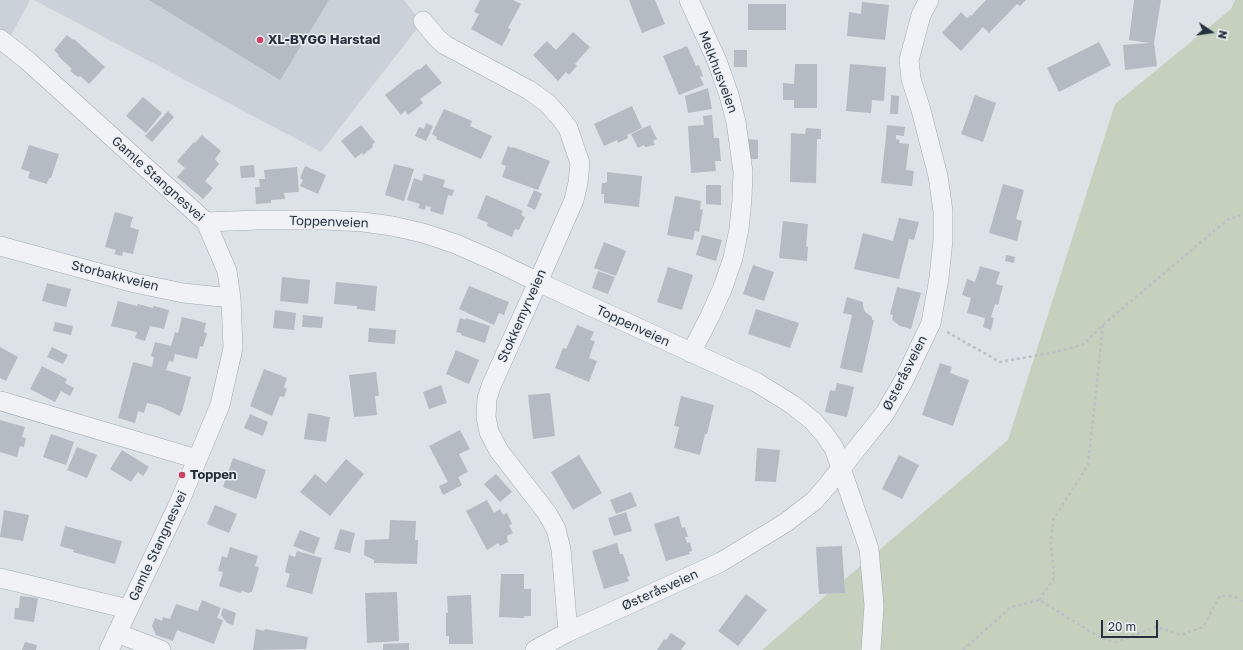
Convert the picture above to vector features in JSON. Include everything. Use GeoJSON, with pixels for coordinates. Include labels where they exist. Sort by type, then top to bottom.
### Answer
{"type":"FeatureCollection","features":[{"type":"Feature","properties":{"kind":"street","name":"Melkhusveien"},"geometry":{"type":"LineString","coordinates":[[689,0],[717,61],[730,95],[736,122],[743,172],[739,229],[733,258],[723,287],[691,353]]}},
{"type":"Feature","properties":{"kind":"street","name":"Østeråsveien"},"geometry":{"type":"LineString","coordinates":[[568,632],[721,562],[763,538],[785,523],[814,501],[841,469],[885,413],[903,382],[931,323],[939,278],[943,240],[943,211],[938,176],[921,110],[911,79],[909,60],[921,15],[929,0]]}},
{"type":"Feature","properties":{"kind":"street","name":"Stokkemyrveien"},"geometry":{"type":"LineString","coordinates":[[423,21],[437,38],[455,51],[529,90],[558,115],[568,128],[580,163],[578,183],[574,200],[491,386],[487,399],[486,417],[489,432],[499,451],[547,513],[556,529],[561,549],[568,632]]}},
{"type":"Feature","properties":{"kind":"street","name":"Gamle Stangnesvei"},"geometry":{"type":"LineString","coordinates":[[0,38],[28,61],[206,222],[227,270],[231,298],[233,348],[220,405],[179,503],[113,642]]}},
{"type":"Feature","properties":{"kind":"street","name":"Toppenveien"},"geometry":{"type":"LineString","coordinates":[[206,222],[325,220],[363,222],[392,226],[423,233],[456,244],[499,263],[756,382],[793,405],[826,434],[834,448],[870,549],[874,604],[871,650]]}},
{"type":"Feature","properties":{"kind":"street","name":"Storbakkveien"},"geometry":{"type":"LineString","coordinates":[[0,246],[135,283],[183,293],[231,298]]}},
{"type":"Feature","properties":{"kind":"street"},"geometry":{"type":"LineString","coordinates":[[1,401],[197,459]]}},
{"type":"Feature","properties":{"kind":"street"},"geometry":{"type":"LineString","coordinates":[[0,578],[128,610]]}},
{"type":"Feature","properties":{"kind":"street"},"geometry":{"type":"LineString","coordinates":[[535,650],[568,632]]}},
{"type":"Feature","properties":{"kind":"street"},"geometry":{"type":"LineString","coordinates":[[113,642],[161,650]]}},
{"type":"Feature","properties":{"kind":"path"},"geometry":{"type":"LineString","coordinates":[[931,323],[1000,362],[1056,352],[1084,344],[1104,325],[1227,220],[1243,214]]}},
{"type":"Feature","properties":{"kind":"path"},"geometry":{"type":"LineString","coordinates":[[963,650],[1011,607],[1039,600],[1054,578],[1051,543],[1053,520],[1088,465],[1104,325]]}},
{"type":"Feature","properties":{"kind":"path"},"geometry":{"type":"LineString","coordinates":[[1039,600],[1101,638],[1115,642],[1156,627],[1181,635],[1203,627],[1220,596],[1234,596],[1243,602]]}},
{"type":"Feature","properties":{"kind":"shaded area"},"geometry":{"type":"Polygon","coordinates":[[[0,0],[30,0],[8,41],[0,33],[0,0]]]}},
{"type":"Feature","properties":{"kind":"shaded area"},"geometry":{"type":"Polygon","coordinates":[[[34,0],[404,0],[415,14],[423,21],[321,152],[34,0]]]}},
{"type":"Feature","properties":{"kind":"green space"},"geometry":{"type":"Polygon","coordinates":[[[1235,0],[1243,0],[1243,650],[762,650],[1008,440],[1115,104],[1231,9],[1235,0]]]}},
{"type":"Feature","properties":{"kind":"building","name":"XL-BYGG Harstad"},"geometry":{"type":"Polygon","coordinates":[[[149,0],[329,0],[280,80],[149,0]]]}},
{"type":"Feature","properties":{"kind":"building"},"geometry":{"type":"Polygon","coordinates":[[[480,0],[513,0],[521,4],[508,28],[511,29],[502,46],[471,29],[479,14],[474,12],[480,0]]]}},
{"type":"Feature","properties":{"kind":"building"},"geometry":{"type":"Polygon","coordinates":[[[629,0],[655,0],[665,24],[642,33],[629,0]]]}},
{"type":"Feature","properties":{"kind":"building"},"geometry":{"type":"Polygon","coordinates":[[[986,0],[1026,0],[1020,6],[1017,4],[989,33],[983,27],[961,51],[942,33],[961,12],[967,18],[970,15],[971,16],[986,0]]]}},
{"type":"Feature","properties":{"kind":"building"},"geometry":{"type":"Polygon","coordinates":[[[1134,0],[1161,0],[1154,43],[1157,66],[1125,70],[1123,45],[1150,43],[1129,40],[1134,0]]]}},
{"type":"Feature","properties":{"kind":"building"},"geometry":{"type":"Polygon","coordinates":[[[862,2],[889,5],[885,40],[847,36],[849,12],[861,14],[862,2]]]}},
{"type":"Feature","properties":{"kind":"building"},"geometry":{"type":"Polygon","coordinates":[[[748,4],[786,4],[786,30],[748,30],[748,4]]]}},
{"type":"Feature","properties":{"kind":"building"},"geometry":{"type":"Polygon","coordinates":[[[573,32],[590,47],[575,64],[577,66],[569,75],[566,72],[558,81],[533,55],[547,41],[556,50],[573,32]]]}},
{"type":"Feature","properties":{"kind":"building"},"geometry":{"type":"Polygon","coordinates":[[[67,35],[73,40],[74,39],[105,67],[89,84],[80,76],[78,77],[70,71],[72,69],[58,56],[59,55],[54,50],[67,35]]]}},
{"type":"Feature","properties":{"kind":"building"},"geometry":{"type":"Polygon","coordinates":[[[1099,42],[1111,65],[1059,92],[1047,68],[1099,42]]]}},
{"type":"Feature","properties":{"kind":"building"},"geometry":{"type":"Polygon","coordinates":[[[687,46],[696,66],[699,65],[703,76],[700,77],[704,85],[679,95],[663,56],[687,46]]]}},
{"type":"Feature","properties":{"kind":"building"},"geometry":{"type":"Polygon","coordinates":[[[734,50],[747,50],[747,67],[734,67],[734,50]]]}},
{"type":"Feature","properties":{"kind":"building"},"geometry":{"type":"Polygon","coordinates":[[[426,64],[442,83],[420,99],[423,103],[408,115],[405,111],[401,115],[385,95],[426,64]]]}},
{"type":"Feature","properties":{"kind":"building"},"geometry":{"type":"Polygon","coordinates":[[[795,64],[817,64],[817,108],[794,108],[794,100],[783,100],[783,83],[794,84],[795,64]]]}},
{"type":"Feature","properties":{"kind":"building"},"geometry":{"type":"Polygon","coordinates":[[[850,64],[886,67],[884,101],[872,100],[871,113],[846,111],[850,64]]]}},
{"type":"Feature","properties":{"kind":"building"},"geometry":{"type":"Polygon","coordinates":[[[708,88],[712,109],[688,113],[685,96],[708,88]]]}},
{"type":"Feature","properties":{"kind":"building"},"geometry":{"type":"Polygon","coordinates":[[[891,95],[899,96],[898,114],[890,114],[891,95]]]}},
{"type":"Feature","properties":{"kind":"building"},"geometry":{"type":"Polygon","coordinates":[[[975,95],[996,103],[983,142],[961,134],[975,95]]]}},
{"type":"Feature","properties":{"kind":"building"},"geometry":{"type":"Polygon","coordinates":[[[143,97],[162,113],[146,133],[126,116],[143,97]]]}},
{"type":"Feature","properties":{"kind":"building"},"geometry":{"type":"Polygon","coordinates":[[[632,106],[642,128],[627,135],[628,138],[618,143],[617,140],[604,146],[594,124],[632,106]]]}},
{"type":"Feature","properties":{"kind":"building"},"geometry":{"type":"Polygon","coordinates":[[[444,109],[472,121],[470,126],[492,136],[481,159],[436,139],[437,137],[432,134],[444,109]]]}},
{"type":"Feature","properties":{"kind":"building"},"geometry":{"type":"Polygon","coordinates":[[[168,111],[174,117],[152,142],[145,136],[168,111]]]}},
{"type":"Feature","properties":{"kind":"building"},"geometry":{"type":"Polygon","coordinates":[[[712,115],[714,138],[719,138],[721,161],[715,161],[716,171],[691,173],[688,126],[704,125],[703,116],[712,115]]]}},
{"type":"Feature","properties":{"kind":"building"},"geometry":{"type":"Polygon","coordinates":[[[426,123],[433,126],[426,141],[415,136],[419,127],[424,129],[426,123]]]}},
{"type":"Feature","properties":{"kind":"building"},"geometry":{"type":"Polygon","coordinates":[[[361,125],[375,142],[372,145],[373,147],[363,155],[362,153],[355,158],[341,141],[361,125]]]}},
{"type":"Feature","properties":{"kind":"building"},"geometry":{"type":"Polygon","coordinates":[[[650,125],[657,139],[653,141],[655,145],[645,147],[644,145],[638,148],[631,134],[650,125]]]}},
{"type":"Feature","properties":{"kind":"building"},"geometry":{"type":"Polygon","coordinates":[[[887,125],[905,127],[904,136],[896,135],[896,139],[900,140],[899,143],[909,144],[906,170],[914,171],[912,186],[881,183],[887,125]]]}},
{"type":"Feature","properties":{"kind":"building"},"geometry":{"type":"Polygon","coordinates":[[[806,128],[821,129],[821,139],[817,139],[816,183],[790,182],[791,133],[805,134],[806,128]]]}},
{"type":"Feature","properties":{"kind":"building"},"geometry":{"type":"Polygon","coordinates":[[[202,135],[221,151],[215,159],[219,164],[205,181],[213,188],[203,199],[177,177],[185,168],[177,161],[202,135]]]}},
{"type":"Feature","properties":{"kind":"building"},"geometry":{"type":"Polygon","coordinates":[[[747,139],[758,140],[758,159],[747,159],[747,139]]]}},
{"type":"Feature","properties":{"kind":"building"},"geometry":{"type":"Polygon","coordinates":[[[29,145],[59,154],[51,178],[49,178],[47,184],[28,178],[30,172],[21,169],[29,145]]]}},
{"type":"Feature","properties":{"kind":"building"},"geometry":{"type":"Polygon","coordinates":[[[508,146],[550,161],[538,190],[502,177],[506,166],[501,164],[508,146]]]}},
{"type":"Feature","properties":{"kind":"building"},"geometry":{"type":"Polygon","coordinates":[[[394,164],[414,169],[404,201],[385,195],[394,164]]]}},
{"type":"Feature","properties":{"kind":"building"},"geometry":{"type":"Polygon","coordinates":[[[254,165],[255,177],[241,178],[240,166],[254,165]]]}},
{"type":"Feature","properties":{"kind":"building"},"geometry":{"type":"Polygon","coordinates":[[[305,166],[326,175],[318,194],[300,186],[303,180],[300,178],[305,166]]]}},
{"type":"Feature","properties":{"kind":"building"},"geometry":{"type":"Polygon","coordinates":[[[297,167],[299,192],[284,193],[285,199],[271,200],[271,203],[256,204],[255,187],[260,187],[259,179],[265,179],[264,170],[297,167]]]}},
{"type":"Feature","properties":{"kind":"building"},"geometry":{"type":"Polygon","coordinates":[[[607,172],[642,176],[639,207],[604,203],[604,194],[601,194],[602,183],[607,182],[607,172]]]}},
{"type":"Feature","properties":{"kind":"building"},"geometry":{"type":"Polygon","coordinates":[[[424,174],[445,180],[443,187],[454,190],[452,196],[448,195],[443,215],[430,211],[431,207],[426,206],[425,210],[418,208],[420,204],[407,200],[414,178],[422,181],[424,174]]]}},
{"type":"Feature","properties":{"kind":"building"},"geometry":{"type":"Polygon","coordinates":[[[1003,184],[1024,190],[1016,219],[1022,221],[1017,241],[989,233],[1003,184]]]}},
{"type":"Feature","properties":{"kind":"building"},"geometry":{"type":"Polygon","coordinates":[[[706,185],[721,185],[721,205],[706,204],[706,185]]]}},
{"type":"Feature","properties":{"kind":"building"},"geometry":{"type":"Polygon","coordinates":[[[534,190],[542,194],[535,210],[527,206],[534,190]]]}},
{"type":"Feature","properties":{"kind":"building"},"geometry":{"type":"Polygon","coordinates":[[[486,195],[523,211],[521,215],[525,217],[519,230],[515,229],[512,237],[487,226],[488,223],[477,218],[486,195]]]}},
{"type":"Feature","properties":{"kind":"building"},"geometry":{"type":"Polygon","coordinates":[[[675,196],[701,201],[700,209],[703,210],[699,232],[695,231],[693,240],[667,235],[675,196]]]}},
{"type":"Feature","properties":{"kind":"building"},"geometry":{"type":"Polygon","coordinates":[[[115,212],[133,217],[130,227],[139,230],[133,254],[123,252],[122,256],[114,254],[116,250],[105,247],[115,212]]]}},
{"type":"Feature","properties":{"kind":"building"},"geometry":{"type":"Polygon","coordinates":[[[899,218],[919,222],[914,240],[909,239],[899,279],[854,269],[863,233],[893,241],[899,218]]]}},
{"type":"Feature","properties":{"kind":"building"},"geometry":{"type":"Polygon","coordinates":[[[783,221],[808,224],[806,246],[808,247],[807,261],[779,258],[783,221]]]}},
{"type":"Feature","properties":{"kind":"building"},"geometry":{"type":"Polygon","coordinates":[[[702,235],[722,240],[716,261],[696,255],[702,235]]]}},
{"type":"Feature","properties":{"kind":"building"},"geometry":{"type":"Polygon","coordinates":[[[604,242],[626,251],[616,276],[594,268],[604,242]]]}},
{"type":"Feature","properties":{"kind":"building"},"geometry":{"type":"Polygon","coordinates":[[[1006,255],[1015,257],[1014,263],[1005,261],[1006,255]]]}},
{"type":"Feature","properties":{"kind":"building"},"geometry":{"type":"Polygon","coordinates":[[[753,265],[774,272],[764,301],[743,294],[753,265]]]}},
{"type":"Feature","properties":{"kind":"building"},"geometry":{"type":"Polygon","coordinates":[[[980,266],[1000,272],[996,284],[1003,286],[998,305],[995,304],[991,317],[994,318],[991,330],[983,327],[985,318],[967,313],[971,298],[962,295],[967,279],[975,282],[980,266]]]}},
{"type":"Feature","properties":{"kind":"building"},"geometry":{"type":"Polygon","coordinates":[[[668,267],[693,275],[682,310],[657,302],[668,267]]]}},
{"type":"Feature","properties":{"kind":"building"},"geometry":{"type":"Polygon","coordinates":[[[598,271],[615,277],[608,294],[592,288],[598,271]]]}},
{"type":"Feature","properties":{"kind":"building"},"geometry":{"type":"Polygon","coordinates":[[[282,277],[310,280],[308,304],[280,301],[282,277]]]}},
{"type":"Feature","properties":{"kind":"building"},"geometry":{"type":"Polygon","coordinates":[[[336,282],[377,286],[375,311],[357,309],[357,306],[334,304],[336,282]]]}},
{"type":"Feature","properties":{"kind":"building"},"geometry":{"type":"Polygon","coordinates":[[[47,283],[71,289],[66,307],[42,301],[47,283]]]}},
{"type":"Feature","properties":{"kind":"building"},"geometry":{"type":"Polygon","coordinates":[[[469,286],[509,302],[504,315],[499,313],[494,325],[459,309],[469,286]]]}},
{"type":"Feature","properties":{"kind":"building"},"geometry":{"type":"Polygon","coordinates":[[[897,287],[921,293],[911,329],[900,326],[892,320],[893,315],[890,314],[897,287]]]}},
{"type":"Feature","properties":{"kind":"building"},"geometry":{"type":"Polygon","coordinates":[[[847,297],[863,302],[865,312],[872,317],[872,320],[874,320],[862,373],[840,368],[852,315],[843,313],[847,297]]]}},
{"type":"Feature","properties":{"kind":"building"},"geometry":{"type":"Polygon","coordinates":[[[118,301],[137,306],[138,304],[153,308],[154,306],[169,310],[164,329],[150,326],[145,341],[135,338],[137,332],[111,326],[118,301]]]}},
{"type":"Feature","properties":{"kind":"building"},"geometry":{"type":"Polygon","coordinates":[[[756,309],[799,323],[790,348],[748,334],[756,309]]]}},
{"type":"Feature","properties":{"kind":"building"},"geometry":{"type":"Polygon","coordinates":[[[275,310],[296,313],[294,330],[273,328],[275,310]]]}},
{"type":"Feature","properties":{"kind":"building"},"geometry":{"type":"Polygon","coordinates":[[[303,315],[323,317],[322,328],[302,327],[303,315]]]}},
{"type":"Feature","properties":{"kind":"building"},"geometry":{"type":"Polygon","coordinates":[[[182,317],[206,323],[204,332],[207,333],[203,347],[200,346],[197,359],[175,354],[173,362],[169,361],[166,370],[191,377],[180,416],[159,406],[147,403],[144,413],[138,411],[135,423],[118,418],[133,362],[152,367],[154,357],[151,356],[155,342],[171,346],[175,332],[178,333],[182,317]]]}},
{"type":"Feature","properties":{"kind":"building"},"geometry":{"type":"Polygon","coordinates":[[[460,318],[466,320],[466,318],[490,326],[485,343],[456,332],[460,318]]]}},
{"type":"Feature","properties":{"kind":"building"},"geometry":{"type":"Polygon","coordinates":[[[55,322],[73,326],[71,335],[53,331],[55,322]]]}},
{"type":"Feature","properties":{"kind":"building"},"geometry":{"type":"Polygon","coordinates":[[[577,325],[594,332],[590,340],[595,341],[589,358],[597,361],[589,382],[555,368],[563,348],[566,349],[577,325]]]}},
{"type":"Feature","properties":{"kind":"building"},"geometry":{"type":"Polygon","coordinates":[[[369,328],[396,330],[395,344],[368,342],[369,328]]]}},
{"type":"Feature","properties":{"kind":"building"},"geometry":{"type":"Polygon","coordinates":[[[0,347],[18,357],[6,381],[0,378],[0,347]]]}},
{"type":"Feature","properties":{"kind":"building"},"geometry":{"type":"Polygon","coordinates":[[[52,347],[68,355],[63,364],[47,357],[52,347]]]}},
{"type":"Feature","properties":{"kind":"building"},"geometry":{"type":"Polygon","coordinates":[[[456,350],[479,360],[469,384],[446,374],[456,350]]]}},
{"type":"Feature","properties":{"kind":"building"},"geometry":{"type":"Polygon","coordinates":[[[940,363],[952,367],[950,373],[969,380],[953,426],[922,415],[940,363]]]}},
{"type":"Feature","properties":{"kind":"building"},"geometry":{"type":"Polygon","coordinates":[[[42,366],[67,379],[65,383],[74,388],[70,396],[61,391],[55,402],[30,389],[42,366]]]}},
{"type":"Feature","properties":{"kind":"building"},"geometry":{"type":"Polygon","coordinates":[[[264,369],[287,378],[284,387],[287,389],[284,397],[280,396],[272,416],[250,406],[264,369]]]}},
{"type":"Feature","properties":{"kind":"building"},"geometry":{"type":"Polygon","coordinates":[[[376,372],[379,396],[375,396],[377,415],[354,417],[349,375],[376,372]]]}},
{"type":"Feature","properties":{"kind":"building"},"geometry":{"type":"Polygon","coordinates":[[[837,383],[854,387],[847,417],[825,412],[830,390],[835,391],[837,383]]]}},
{"type":"Feature","properties":{"kind":"building"},"geometry":{"type":"Polygon","coordinates":[[[441,385],[447,403],[429,409],[423,392],[441,385]]]}},
{"type":"Feature","properties":{"kind":"building"},"geometry":{"type":"Polygon","coordinates":[[[550,393],[555,436],[533,439],[528,395],[550,393]]]}},
{"type":"Feature","properties":{"kind":"building"},"geometry":{"type":"Polygon","coordinates":[[[681,396],[714,405],[700,455],[674,448],[679,427],[674,426],[681,396]]]}},
{"type":"Feature","properties":{"kind":"building"},"geometry":{"type":"Polygon","coordinates":[[[308,413],[330,417],[326,442],[304,439],[308,413]]]}},
{"type":"Feature","properties":{"kind":"building"},"geometry":{"type":"Polygon","coordinates":[[[250,414],[268,422],[263,436],[244,428],[250,414]]]}},
{"type":"Feature","properties":{"kind":"building"},"geometry":{"type":"Polygon","coordinates":[[[0,420],[25,427],[22,437],[26,438],[24,447],[20,446],[17,457],[0,452],[0,420]]]}},
{"type":"Feature","properties":{"kind":"building"},"geometry":{"type":"Polygon","coordinates":[[[460,430],[470,449],[459,454],[468,472],[458,477],[462,485],[443,495],[439,486],[448,482],[429,446],[460,430]]]}},
{"type":"Feature","properties":{"kind":"building"},"geometry":{"type":"Polygon","coordinates":[[[51,434],[74,442],[66,465],[43,457],[51,434]]]}},
{"type":"Feature","properties":{"kind":"building"},"geometry":{"type":"Polygon","coordinates":[[[77,447],[97,455],[87,478],[67,470],[77,447]]]}},
{"type":"Feature","properties":{"kind":"building"},"geometry":{"type":"Polygon","coordinates":[[[757,448],[780,450],[776,482],[755,481],[757,448]]]}},
{"type":"Feature","properties":{"kind":"building"},"geometry":{"type":"Polygon","coordinates":[[[122,450],[149,467],[143,476],[138,472],[131,482],[110,469],[122,450]]]}},
{"type":"Feature","properties":{"kind":"building"},"geometry":{"type":"Polygon","coordinates":[[[579,455],[602,493],[573,510],[551,472],[579,455]]]}},
{"type":"Feature","properties":{"kind":"building"},"geometry":{"type":"Polygon","coordinates":[[[899,455],[919,465],[902,499],[882,489],[899,455]]]}},
{"type":"Feature","properties":{"kind":"building"},"geometry":{"type":"Polygon","coordinates":[[[233,458],[266,470],[256,499],[223,487],[233,458]]]}},
{"type":"Feature","properties":{"kind":"building"},"geometry":{"type":"Polygon","coordinates":[[[346,459],[364,474],[330,516],[300,492],[315,474],[326,483],[346,459]]]}},
{"type":"Feature","properties":{"kind":"building"},"geometry":{"type":"Polygon","coordinates":[[[496,474],[512,492],[500,502],[484,484],[496,474]]]}},
{"type":"Feature","properties":{"kind":"building"},"geometry":{"type":"Polygon","coordinates":[[[631,492],[637,506],[616,514],[610,500],[631,492]]]}},
{"type":"Feature","properties":{"kind":"building"},"geometry":{"type":"Polygon","coordinates":[[[487,500],[494,513],[500,509],[503,515],[507,513],[512,524],[509,525],[513,533],[507,536],[508,542],[500,546],[498,543],[487,550],[466,511],[487,500]]]}},
{"type":"Feature","properties":{"kind":"building"},"geometry":{"type":"Polygon","coordinates":[[[215,505],[237,514],[229,533],[207,524],[215,505]]]}},
{"type":"Feature","properties":{"kind":"building"},"geometry":{"type":"Polygon","coordinates":[[[4,510],[29,515],[23,541],[0,537],[4,510]]]}},
{"type":"Feature","properties":{"kind":"building"},"geometry":{"type":"Polygon","coordinates":[[[626,512],[632,531],[614,536],[608,518],[626,512]]]}},
{"type":"Feature","properties":{"kind":"building"},"geometry":{"type":"Polygon","coordinates":[[[679,516],[682,528],[685,527],[688,537],[685,537],[687,543],[690,542],[692,551],[689,552],[690,554],[666,561],[654,524],[679,516]]]}},
{"type":"Feature","properties":{"kind":"building"},"geometry":{"type":"Polygon","coordinates":[[[390,520],[416,521],[415,540],[418,540],[417,564],[374,563],[374,560],[364,555],[365,540],[389,539],[390,520]]]}},
{"type":"Feature","properties":{"kind":"building"},"geometry":{"type":"Polygon","coordinates":[[[65,526],[122,541],[115,564],[73,552],[74,550],[60,546],[65,526]]]}},
{"type":"Feature","properties":{"kind":"building"},"geometry":{"type":"Polygon","coordinates":[[[340,529],[355,533],[350,553],[334,549],[340,529]]]}},
{"type":"Feature","properties":{"kind":"building"},"geometry":{"type":"Polygon","coordinates":[[[300,530],[320,538],[314,554],[293,546],[300,530]]]}},
{"type":"Feature","properties":{"kind":"building"},"geometry":{"type":"Polygon","coordinates":[[[617,543],[620,554],[623,554],[630,576],[627,577],[629,581],[604,589],[592,551],[617,543]]]}},
{"type":"Feature","properties":{"kind":"building"},"geometry":{"type":"Polygon","coordinates":[[[842,546],[845,593],[819,594],[816,547],[842,546]]]}},
{"type":"Feature","properties":{"kind":"building"},"geometry":{"type":"Polygon","coordinates":[[[230,547],[258,556],[255,566],[259,567],[252,592],[249,593],[242,591],[241,593],[219,586],[223,572],[218,571],[222,556],[227,558],[230,547]]]}},
{"type":"Feature","properties":{"kind":"building"},"geometry":{"type":"Polygon","coordinates":[[[297,551],[322,558],[312,594],[286,587],[290,574],[285,572],[289,555],[295,557],[297,551]]]}},
{"type":"Feature","properties":{"kind":"building"},"geometry":{"type":"Polygon","coordinates":[[[501,574],[524,574],[524,589],[531,589],[531,616],[524,616],[524,618],[499,617],[501,574]]]}},
{"type":"Feature","properties":{"kind":"building"},"geometry":{"type":"Polygon","coordinates":[[[397,592],[399,641],[367,643],[365,593],[397,592]]]}},
{"type":"Feature","properties":{"kind":"building"},"geometry":{"type":"Polygon","coordinates":[[[746,594],[767,610],[738,646],[718,631],[746,594]]]}},
{"type":"Feature","properties":{"kind":"building"},"geometry":{"type":"Polygon","coordinates":[[[471,595],[473,644],[449,644],[449,636],[446,636],[446,613],[448,613],[447,596],[471,595]]]}},
{"type":"Feature","properties":{"kind":"building"},"geometry":{"type":"Polygon","coordinates":[[[20,596],[38,598],[34,622],[14,619],[15,608],[19,608],[20,596]]]}},
{"type":"Feature","properties":{"kind":"building"},"geometry":{"type":"Polygon","coordinates":[[[202,600],[221,608],[217,618],[223,620],[214,644],[177,630],[173,641],[156,635],[152,626],[155,618],[162,621],[163,617],[170,619],[176,604],[198,611],[202,600]]]}},
{"type":"Feature","properties":{"kind":"building"},"geometry":{"type":"Polygon","coordinates":[[[223,608],[236,613],[233,625],[227,623],[221,615],[223,608]]]}},
{"type":"Feature","properties":{"kind":"building"},"geometry":{"type":"Polygon","coordinates":[[[256,629],[264,631],[265,629],[308,637],[306,649],[253,650],[256,629]]]}},
{"type":"Feature","properties":{"kind":"building"},"geometry":{"type":"Polygon","coordinates":[[[671,633],[686,643],[681,650],[657,650],[664,639],[666,640],[671,633]]]}},
{"type":"Feature","properties":{"kind":"building"},"geometry":{"type":"Polygon","coordinates":[[[25,642],[37,645],[36,650],[22,650],[25,642]]]}},
{"type":"Feature","properties":{"kind":"building"},"geometry":{"type":"Polygon","coordinates":[[[409,643],[409,650],[383,650],[383,644],[409,643]]]}},
{"type":"Feature","properties":{"kind":"place","name":"XL-BYGG Harstad"},"geometry":{"type":"Point","coordinates":[260,40]}},
{"type":"Feature","properties":{"kind":"place","name":"Toppen"},"geometry":{"type":"Point","coordinates":[182,475]}}]}
